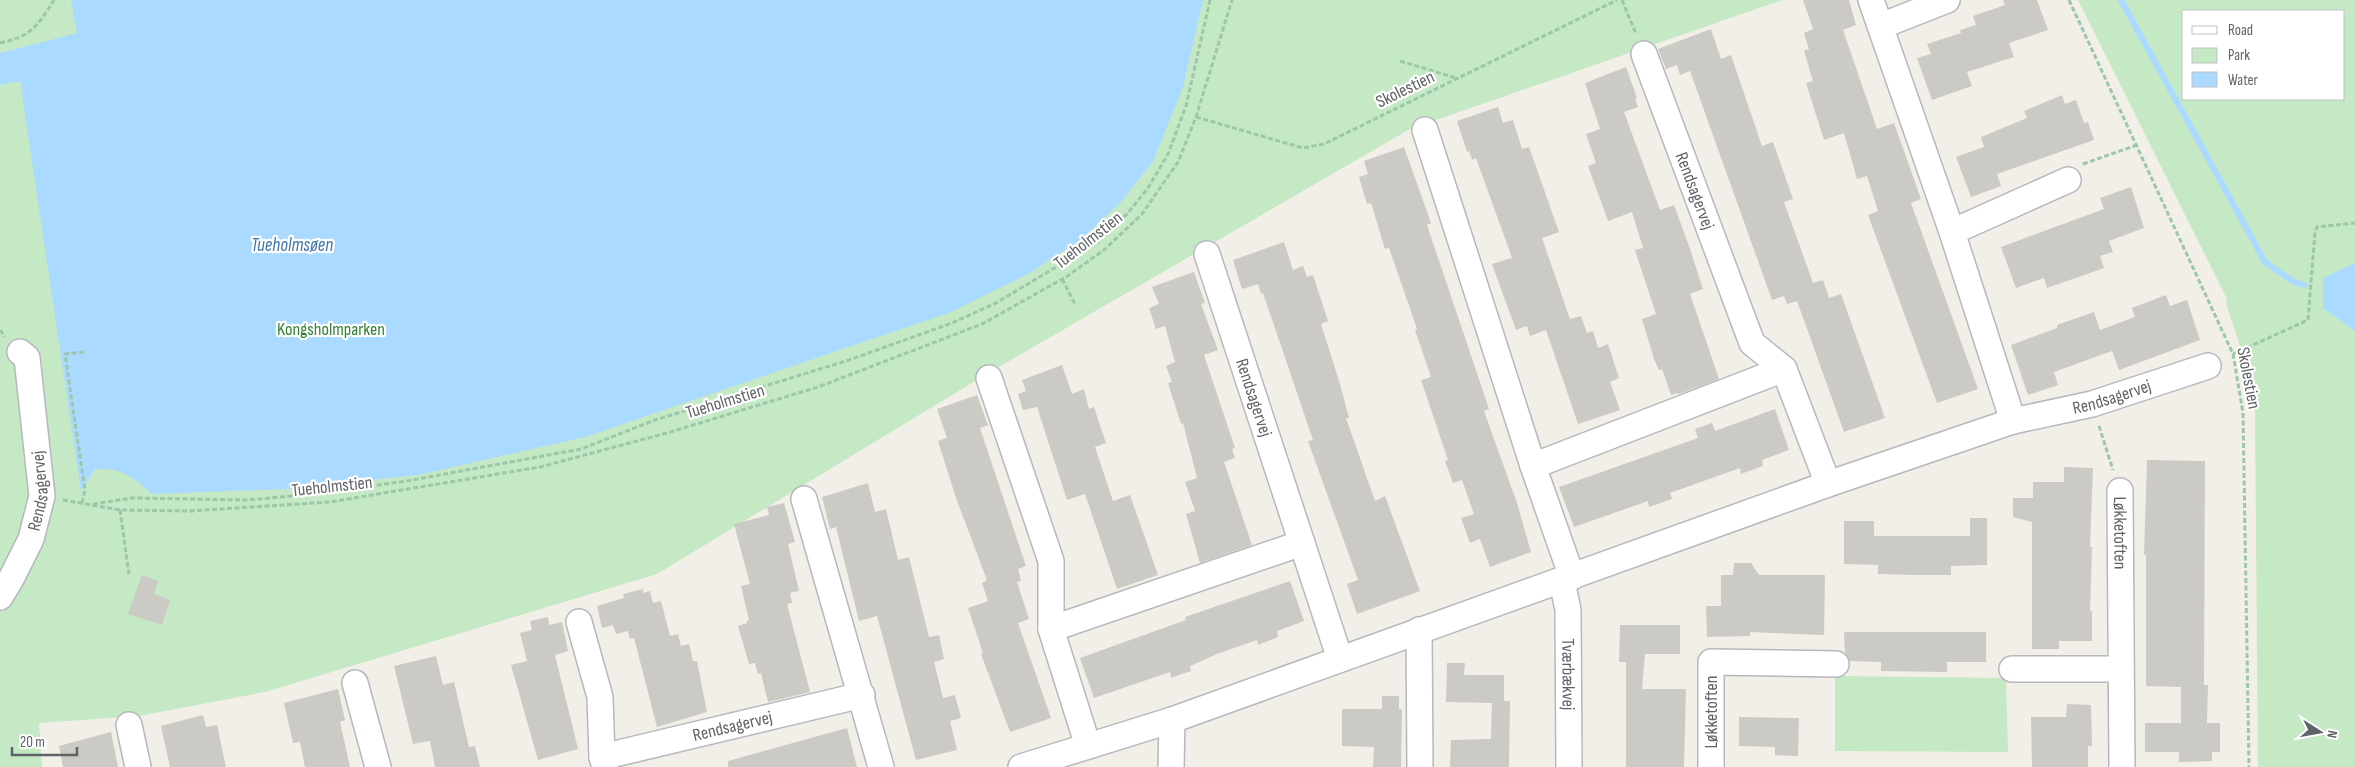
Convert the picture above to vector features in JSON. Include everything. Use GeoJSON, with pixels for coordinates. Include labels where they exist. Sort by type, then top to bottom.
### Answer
{"type":"FeatureCollection","features":[{"type":"Feature","properties":{"kind":"street"},"geometry":{"type":"LineString","coordinates":[[1870,0],[1881,26],[1952,232],[2013,421]]}},
{"type":"Feature","properties":{"kind":"street"},"geometry":{"type":"LineString","coordinates":[[1881,26],[1947,0]]}},
{"type":"Feature","properties":{"kind":"street","name":"Rendsagervej"},"geometry":{"type":"LineString","coordinates":[[1644,54],[1752,343],[1784,369],[1828,484]]}},
{"type":"Feature","properties":{"kind":"street"},"geometry":{"type":"LineString","coordinates":[[1422,119],[1533,466],[1567,579]]}},
{"type":"Feature","properties":{"kind":"street"},"geometry":{"type":"LineString","coordinates":[[1952,232],[2068,180]]}},
{"type":"Feature","properties":{"kind":"street","name":"Rendsagervej"},"geometry":{"type":"LineString","coordinates":[[1207,254],[1340,659]]}},
{"type":"Feature","properties":{"kind":"street","name":"Rendsagervej"},"geometry":{"type":"LineString","coordinates":[[0,596],[11,579],[31,539],[42,496],[27,358],[20,352]]}},
{"type":"Feature","properties":{"kind":"street","name":"Rendsagervej"},"geometry":{"type":"LineString","coordinates":[[1021,767],[1172,720],[1828,484],[2013,421],[2092,404],[2208,366]]}},
{"type":"Feature","properties":{"kind":"street"},"geometry":{"type":"LineString","coordinates":[[1533,466],[1784,369]]}},
{"type":"Feature","properties":{"kind":"street"},"geometry":{"type":"LineString","coordinates":[[989,378],[1051,561],[1051,629],[1088,746]]}},
{"type":"Feature","properties":{"kind":"street","name":"Løkketoften"},"geometry":{"type":"LineString","coordinates":[[2120,491],[2122,767]]}},
{"type":"Feature","properties":{"kind":"street"},"geometry":{"type":"LineString","coordinates":[[804,499],[862,695],[881,767]]}},
{"type":"Feature","properties":{"kind":"street"},"geometry":{"type":"LineString","coordinates":[[1051,629],[1302,543]]}},
{"type":"Feature","properties":{"kind":"street","name":"Tværbækvej"},"geometry":{"type":"LineString","coordinates":[[1567,579],[1568,767]]}},
{"type":"Feature","properties":{"kind":"street","name":"Rendsagervej"},"geometry":{"type":"LineString","coordinates":[[579,622],[600,697],[603,762],[862,695]]}},
{"type":"Feature","properties":{"kind":"street"},"geometry":{"type":"LineString","coordinates":[[1419,630],[1420,767]]}},
{"type":"Feature","properties":{"kind":"street","name":"Løkketoften"},"geometry":{"type":"LineString","coordinates":[[1711,767],[1711,662],[1836,664]]}},
{"type":"Feature","properties":{"kind":"street"},"geometry":{"type":"LineString","coordinates":[[2012,669],[2121,669]]}},
{"type":"Feature","properties":{"kind":"street"},"geometry":{"type":"LineString","coordinates":[[355,682],[378,767]]}},
{"type":"Feature","properties":{"kind":"street"},"geometry":{"type":"LineString","coordinates":[[1171,767],[1172,720]]}},
{"type":"Feature","properties":{"kind":"street"},"geometry":{"type":"LineString","coordinates":[[129,725],[138,767]]}},
{"type":"Feature","properties":{"kind":"path"},"geometry":{"type":"LineString","coordinates":[[0,43],[22,38],[36,26],[54,0]]}},
{"type":"Feature","properties":{"kind":"path"},"geometry":{"type":"LineString","coordinates":[[89,504],[132,498],[248,500],[313,494],[407,481],[581,449],[656,420],[849,360],[952,323],[996,303],[1098,242],[1127,214],[1148,188],[1168,154],[1186,106],[1210,0]]}},
{"type":"Feature","properties":{"kind":"path","name":"Tueholmstien"},"geometry":{"type":"LineString","coordinates":[[42,496],[120,510],[189,511],[330,502],[540,467],[667,433],[818,387],[982,324],[1062,279],[1104,250],[1142,214],[1178,162],[1196,117],[1232,0]]}},
{"type":"Feature","properties":{"kind":"path","name":"Skolestien"},"geometry":{"type":"LineString","coordinates":[[1196,117],[1303,148],[1324,144],[1617,0]]}},
{"type":"Feature","properties":{"kind":"path"},"geometry":{"type":"LineString","coordinates":[[1622,0],[1644,54]]}},
{"type":"Feature","properties":{"kind":"path","name":"Skolestien"},"geometry":{"type":"LineString","coordinates":[[2069,0],[2233,354],[2243,413],[2249,767]]}},
{"type":"Feature","properties":{"kind":"path"},"geometry":{"type":"LineString","coordinates":[[1400,61],[1456,78]]}},
{"type":"Feature","properties":{"kind":"path"},"geometry":{"type":"LineString","coordinates":[[1415,99],[1422,119]]}},
{"type":"Feature","properties":{"kind":"path"},"geometry":{"type":"LineString","coordinates":[[2068,180],[2064,170],[2137,145]]}},
{"type":"Feature","properties":{"kind":"path"},"geometry":{"type":"LineString","coordinates":[[2233,354],[2308,320],[2315,232],[2318,227],[2355,223]]}},
{"type":"Feature","properties":{"kind":"path"},"geometry":{"type":"LineString","coordinates":[[1062,279],[1076,304]]}},
{"type":"Feature","properties":{"kind":"path"},"geometry":{"type":"LineString","coordinates":[[82,503],[85,490],[65,354],[84,352]]}},
{"type":"Feature","properties":{"kind":"path","name":"Løkketoften"},"geometry":{"type":"LineString","coordinates":[[2092,404],[2120,491]]}},
{"type":"Feature","properties":{"kind":"path"},"geometry":{"type":"LineString","coordinates":[[120,510],[129,574]]}},
{"type":"Feature","properties":{"kind":"green space","name":"Tueholmsøen"},"geometry":{"type":"Polygon","coordinates":[[[0,0],[1782,0],[1410,129],[985,375],[657,574],[265,692],[139,716],[39,723],[42,767],[0,767],[0,0]]]}},
{"type":"Feature","properties":{"kind":"green space"},"geometry":{"type":"Polygon","coordinates":[[[2078,0],[2355,0],[2355,767],[2258,767],[2255,412],[2247,367],[2226,304],[2227,299],[2078,0]]]}},
{"type":"Feature","properties":{"kind":"green space"},"geometry":{"type":"Polygon","coordinates":[[[1835,676],[2006,678],[2008,752],[1835,751],[1835,676]]]}},
{"type":"Feature","properties":{"kind":"water","name":"Tueholmsøen"},"geometry":{"type":"Polygon","coordinates":[[[1203,0],[1183,87],[1153,161],[1121,202],[1080,240],[1028,274],[951,312],[585,437],[418,475],[286,489],[152,494],[126,475],[104,469],[95,469],[81,491],[20,81],[0,85],[0,53],[77,33],[71,1],[1203,0]]]}},
{"type":"Feature","properties":{"kind":"water"},"geometry":{"type":"Polygon","coordinates":[[[2355,263],[2355,331],[2323,308],[2323,278],[2355,263]]]}},
{"type":"Feature","properties":{"kind":"building"},"geometry":{"type":"Polygon","coordinates":[[[1803,0],[1849,0],[1856,25],[1843,30],[1877,129],[1894,123],[1921,199],[1911,203],[1978,389],[1937,403],[1868,215],[1878,211],[1867,176],[1857,179],[1844,133],[1824,140],[1806,83],[1813,81],[1804,51],[1809,49],[1804,33],[1813,29],[1803,0]]]}},
{"type":"Feature","properties":{"kind":"building"},"geometry":{"type":"Polygon","coordinates":[[[2003,0],[2037,0],[2048,30],[2009,43],[2014,57],[1967,72],[1972,86],[1932,100],[1917,58],[1931,54],[1927,44],[1961,33],[1960,30],[1976,25],[1973,16],[2005,5],[2003,0]]]}},
{"type":"Feature","properties":{"kind":"building"},"geometry":{"type":"Polygon","coordinates":[[[1711,29],[1721,59],[1731,55],[1762,146],[1773,142],[1793,199],[1784,202],[1813,283],[1823,280],[1829,298],[1841,294],[1885,418],[1844,432],[1797,301],[1787,304],[1784,296],[1772,300],[1690,71],[1680,75],[1677,65],[1666,69],[1658,49],[1711,29]]]}},
{"type":"Feature","properties":{"kind":"building"},"geometry":{"type":"Polygon","coordinates":[[[1626,67],[1637,98],[1635,99],[1638,107],[1624,112],[1660,210],[1674,205],[1690,249],[1703,289],[1690,294],[1719,379],[1679,394],[1671,395],[1662,369],[1659,370],[1654,359],[1642,319],[1656,314],[1635,250],[1643,248],[1632,212],[1608,221],[1588,166],[1596,163],[1586,134],[1600,129],[1585,83],[1626,67]]]}},
{"type":"Feature","properties":{"kind":"building"},"geometry":{"type":"Polygon","coordinates":[[[2062,95],[2065,104],[2076,100],[2084,123],[2088,122],[2094,140],[1997,174],[2001,186],[1971,197],[1956,157],[1984,147],[1981,137],[2027,118],[2024,111],[2062,95]]]}},
{"type":"Feature","properties":{"kind":"building"},"geometry":{"type":"Polygon","coordinates":[[[1498,107],[1503,123],[1513,120],[1522,149],[1529,147],[1559,232],[1542,238],[1570,319],[1581,316],[1587,333],[1593,331],[1598,348],[1608,344],[1619,378],[1610,382],[1620,410],[1578,424],[1546,330],[1530,336],[1527,326],[1516,330],[1492,264],[1512,258],[1476,158],[1472,160],[1469,151],[1467,152],[1457,121],[1498,107]]]}},
{"type":"Feature","properties":{"kind":"building"},"geometry":{"type":"Polygon","coordinates":[[[1404,147],[1431,223],[1427,225],[1489,409],[1484,411],[1517,503],[1531,552],[1490,567],[1480,539],[1470,543],[1461,518],[1474,514],[1462,480],[1453,483],[1445,461],[1448,460],[1421,380],[1431,377],[1415,330],[1417,329],[1389,248],[1385,249],[1371,203],[1367,204],[1359,177],[1368,174],[1364,161],[1404,147]]]}},
{"type":"Feature","properties":{"kind":"building"},"geometry":{"type":"Polygon","coordinates":[[[2131,187],[2144,228],[2109,241],[2113,252],[2100,256],[2104,268],[2047,288],[2044,278],[2016,288],[2001,247],[2104,209],[2100,198],[2131,187]]]}},
{"type":"Feature","properties":{"kind":"building"},"geometry":{"type":"Polygon","coordinates":[[[1284,242],[1293,270],[1303,266],[1307,277],[1313,275],[1328,321],[1321,324],[1349,418],[1346,418],[1375,501],[1385,496],[1420,591],[1357,614],[1347,584],[1358,580],[1308,441],[1313,440],[1263,293],[1261,294],[1258,284],[1242,289],[1233,260],[1284,242]]]}},
{"type":"Feature","properties":{"kind":"building"},"geometry":{"type":"Polygon","coordinates":[[[1194,272],[1205,303],[1201,304],[1218,350],[1204,355],[1235,448],[1232,449],[1235,458],[1224,462],[1252,545],[1200,563],[1186,514],[1195,511],[1185,482],[1197,478],[1183,423],[1181,424],[1168,383],[1172,382],[1166,366],[1175,362],[1165,326],[1156,329],[1149,308],[1159,304],[1152,287],[1194,272]]]}},
{"type":"Feature","properties":{"kind":"building"},"geometry":{"type":"Polygon","coordinates":[[[2166,295],[2170,306],[2187,300],[2200,340],[2119,370],[2112,351],[2054,372],[2058,385],[2028,395],[2011,345],[2057,328],[2057,325],[2094,312],[2100,330],[2135,317],[2132,308],[2166,295]]]}},
{"type":"Feature","properties":{"kind":"building"},"geometry":{"type":"Polygon","coordinates":[[[1062,365],[1072,394],[1084,389],[1089,409],[1094,407],[1106,443],[1095,447],[1113,501],[1130,495],[1158,575],[1117,589],[1085,494],[1067,500],[1037,407],[1023,410],[1018,394],[1026,391],[1022,380],[1062,365]]]}},
{"type":"Feature","properties":{"kind":"building"},"geometry":{"type":"Polygon","coordinates":[[[977,395],[988,425],[980,428],[1026,566],[1018,569],[1021,581],[1017,582],[1029,619],[1018,623],[1051,718],[1010,732],[981,654],[983,653],[968,608],[988,601],[982,583],[987,580],[956,498],[938,441],[947,438],[937,409],[977,395]]]}},
{"type":"Feature","properties":{"kind":"building"},"geometry":{"type":"Polygon","coordinates":[[[1775,409],[1789,450],[1762,460],[1763,466],[1741,474],[1740,468],[1670,493],[1672,499],[1649,507],[1648,501],[1574,527],[1559,487],[1698,438],[1695,429],[1712,423],[1715,431],[1775,409]]]}},
{"type":"Feature","properties":{"kind":"building"},"geometry":{"type":"Polygon","coordinates":[[[2147,460],[2205,461],[2204,685],[2208,685],[2207,723],[2220,723],[2220,752],[2212,752],[2212,761],[2179,762],[2179,752],[2145,752],[2145,723],[2181,723],[2181,687],[2146,686],[2146,555],[2144,555],[2147,460]]]}},
{"type":"Feature","properties":{"kind":"building"},"geometry":{"type":"Polygon","coordinates":[[[2064,467],[2093,468],[2090,547],[2092,547],[2090,611],[2092,611],[2092,641],[2059,641],[2059,649],[2032,649],[2032,522],[2013,517],[2013,498],[2033,498],[2033,482],[2064,482],[2064,467]]]}},
{"type":"Feature","properties":{"kind":"building"},"geometry":{"type":"Polygon","coordinates":[[[868,483],[875,512],[886,509],[898,560],[909,557],[929,637],[939,635],[944,659],[934,662],[943,698],[955,695],[961,718],[950,721],[957,750],[916,760],[877,616],[859,621],[836,527],[830,529],[822,497],[868,483]]]}},
{"type":"Feature","properties":{"kind":"building"},"geometry":{"type":"Polygon","coordinates":[[[784,503],[795,542],[788,544],[799,591],[790,593],[792,603],[787,604],[810,692],[768,702],[761,673],[758,674],[755,663],[749,664],[738,626],[747,623],[749,620],[741,586],[750,584],[734,524],[769,515],[767,507],[784,503]]]}},
{"type":"Feature","properties":{"kind":"building"},"geometry":{"type":"Polygon","coordinates":[[[1970,518],[1987,518],[1987,565],[1951,566],[1951,575],[1915,575],[1878,574],[1878,565],[1844,564],[1844,521],[1874,521],[1874,536],[1970,536],[1970,518]]]}},
{"type":"Feature","properties":{"kind":"building"},"geometry":{"type":"Polygon","coordinates":[[[1734,563],[1751,563],[1759,575],[1825,575],[1824,635],[1750,632],[1750,636],[1707,637],[1706,606],[1721,606],[1721,575],[1733,575],[1734,563]]]}},
{"type":"Feature","properties":{"kind":"building"},"geometry":{"type":"Polygon","coordinates":[[[142,575],[158,581],[154,594],[170,600],[162,625],[128,614],[142,575]]]}},
{"type":"Feature","properties":{"kind":"building"},"geometry":{"type":"Polygon","coordinates":[[[1290,581],[1304,621],[1277,631],[1278,637],[1258,645],[1257,640],[1217,654],[1190,666],[1191,671],[1171,678],[1170,672],[1094,698],[1080,658],[1186,620],[1185,617],[1290,581]]]}},
{"type":"Feature","properties":{"kind":"building"},"geometry":{"type":"Polygon","coordinates":[[[643,589],[643,593],[650,591],[653,603],[661,601],[670,636],[678,634],[681,646],[689,644],[693,661],[697,661],[707,712],[657,727],[634,638],[630,639],[628,631],[616,634],[613,625],[602,628],[597,606],[624,598],[623,594],[643,589]]]}},
{"type":"Feature","properties":{"kind":"building"},"geometry":{"type":"Polygon","coordinates":[[[548,617],[549,625],[562,622],[568,651],[555,655],[578,749],[538,760],[511,665],[527,661],[520,633],[532,630],[530,621],[548,617]]]}},
{"type":"Feature","properties":{"kind":"building"},"geometry":{"type":"Polygon","coordinates":[[[1620,625],[1680,625],[1680,654],[1645,654],[1642,689],[1686,689],[1684,767],[1626,767],[1626,662],[1619,662],[1620,625]]]}},
{"type":"Feature","properties":{"kind":"building"},"geometry":{"type":"Polygon","coordinates":[[[1844,632],[1986,632],[1986,662],[1947,662],[1947,672],[1881,671],[1881,662],[1850,661],[1845,653],[1844,632]]]}},
{"type":"Feature","properties":{"kind":"building"},"geometry":{"type":"Polygon","coordinates":[[[436,656],[443,685],[454,682],[469,747],[475,746],[480,767],[435,767],[430,741],[413,744],[394,666],[436,656]]]}},
{"type":"Feature","properties":{"kind":"building"},"geometry":{"type":"Polygon","coordinates":[[[1447,663],[1465,663],[1464,675],[1504,675],[1504,701],[1510,701],[1509,767],[1450,767],[1451,740],[1491,739],[1492,703],[1446,702],[1447,663]]]}},
{"type":"Feature","properties":{"kind":"building"},"geometry":{"type":"Polygon","coordinates":[[[338,689],[345,720],[340,722],[350,767],[305,767],[300,742],[293,743],[284,703],[338,689]]]}},
{"type":"Feature","properties":{"kind":"building"},"geometry":{"type":"Polygon","coordinates":[[[1382,696],[1399,696],[1399,709],[1402,709],[1401,767],[1373,767],[1374,747],[1342,746],[1342,709],[1382,709],[1382,696]]]}},
{"type":"Feature","properties":{"kind":"building"},"geometry":{"type":"Polygon","coordinates":[[[2067,704],[2091,705],[2092,746],[2088,746],[2088,767],[2032,767],[2031,717],[2066,717],[2067,704]]]}},
{"type":"Feature","properties":{"kind":"building"},"geometry":{"type":"Polygon","coordinates":[[[203,715],[206,727],[217,725],[226,767],[170,767],[161,726],[203,715]]]}},
{"type":"Feature","properties":{"kind":"building"},"geometry":{"type":"Polygon","coordinates":[[[1739,717],[1799,718],[1798,756],[1775,755],[1775,747],[1739,746],[1739,717]]]}},
{"type":"Feature","properties":{"kind":"building"},"geometry":{"type":"Polygon","coordinates":[[[847,728],[857,767],[728,767],[728,761],[847,728]]]}},
{"type":"Feature","properties":{"kind":"building"},"geometry":{"type":"Polygon","coordinates":[[[111,732],[118,767],[63,767],[59,746],[111,732]]]}},
{"type":"Feature","properties":{"kind":"waterway"},"geometry":{"type":"LineString","coordinates":[[2121,0],[2265,262],[2292,281],[2304,285]]}},
{"type":"Feature","properties":{"kind":"park label","name":"Kongsholmparken"},"geometry":{"type":"Point","coordinates":[331,329]}}]}
